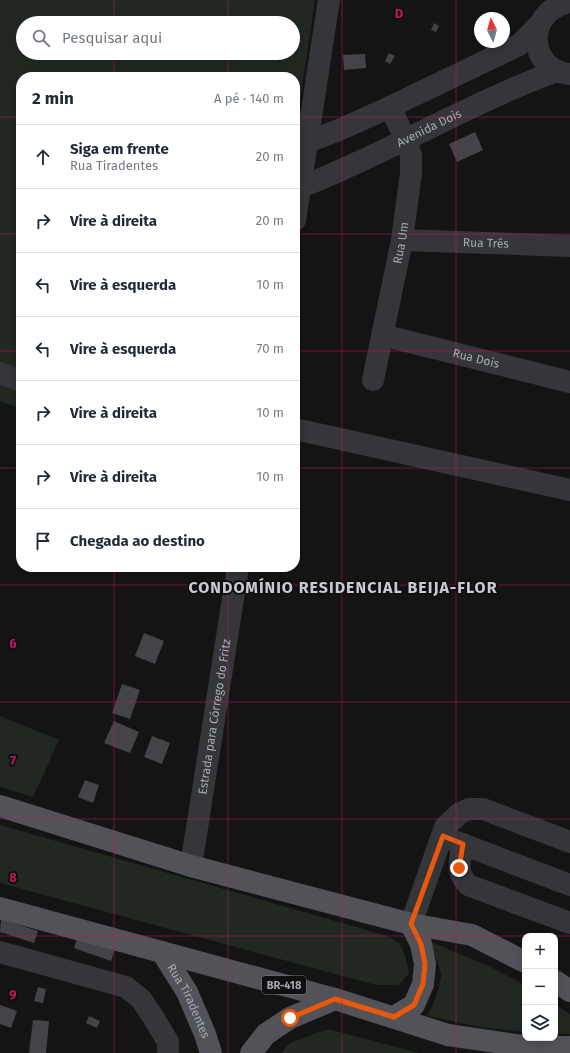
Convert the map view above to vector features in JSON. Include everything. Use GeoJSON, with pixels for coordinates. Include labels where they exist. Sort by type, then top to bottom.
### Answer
{"type":"FeatureCollection","features":[{"type":"Feature","properties":{"kind":"main road"},"geometry":{"type":"LineString","coordinates":[[0,806],[191,866],[411,924],[472,935],[522,960]]}},
{"type":"Feature","properties":{"kind":"main road","name":"BR-418"},"geometry":{"type":"LineString","coordinates":[[0,908],[335,999],[448,1034],[530,1047],[570,1047]]}},
{"type":"Feature","properties":{"kind":"main road"},"geometry":{"type":"LineString","coordinates":[[394,1017],[414,1005],[423,984],[425,964],[421,944],[411,924]]}},
{"type":"Feature","properties":{"kind":"main road","name":"Rua Tiradentes"},"geometry":{"type":"LineString","coordinates":[[162,952],[187,992],[205,1034],[211,1053]]}},
{"type":"Feature","properties":{"kind":"main road"},"geometry":{"type":"LineString","coordinates":[[558,983],[570,991]]}},
{"type":"Feature","properties":{"kind":"main road"},"geometry":{"type":"LineString","coordinates":[[251,1053],[266,1034],[290,1018],[335,999]]}},
{"type":"Feature","properties":{"kind":"street"},"geometry":{"type":"LineString","coordinates":[[300,192],[329,0]]}},
{"type":"Feature","properties":{"kind":"street","name":"Avenida Dois"},"geometry":{"type":"LineString","coordinates":[[308,142],[390,107],[519,45],[552,9]]}},
{"type":"Feature","properties":{"kind":"street","name":"Avenida Dois"},"geometry":{"type":"LineString","coordinates":[[552,9],[537,35],[537,45],[540,53],[550,66],[564,72]]}},
{"type":"Feature","properties":{"kind":"street","name":"Avenida Dois"},"geometry":{"type":"LineString","coordinates":[[301,187],[336,173],[405,138],[530,80],[564,72]]}},
{"type":"Feature","properties":{"kind":"street","name":"Rua Um"},"geometry":{"type":"LineString","coordinates":[[373,380],[402,240],[411,173],[410,155],[405,138],[390,107]]}},
{"type":"Feature","properties":{"kind":"street","name":"Rua Três"},"geometry":{"type":"LineString","coordinates":[[402,240],[570,246]]}},
{"type":"Feature","properties":{"kind":"street","name":"Rua Dois"},"geometry":{"type":"LineString","coordinates":[[382,335],[570,382]]}},
{"type":"Feature","properties":{"kind":"street"},"geometry":{"type":"LineString","coordinates":[[0,373],[16,379]]}},
{"type":"Feature","properties":{"kind":"street"},"geometry":{"type":"LineString","coordinates":[[300,430],[570,490]]}},
{"type":"Feature","properties":{"kind":"street","name":"Estrada para Córrego do Fritz"},"geometry":{"type":"LineString","coordinates":[[191,866],[237,572]]}},
{"type":"Feature","properties":{"kind":"street"},"geometry":{"type":"LineString","coordinates":[[411,924],[446,827],[460,813],[469,809],[483,809],[570,842]]}},
{"type":"Feature","properties":{"kind":"street"},"geometry":{"type":"LineString","coordinates":[[443,836],[570,885]]}},
{"type":"Feature","properties":{"kind":"street"},"geometry":{"type":"LineString","coordinates":[[463,844],[459,868],[462,877],[468,884],[570,923]]}},
{"type":"Feature","properties":{"kind":"street"},"geometry":{"type":"LineString","coordinates":[[0,952],[126,986],[141,999],[153,1016],[168,1042],[168,1053]]}},
{"type":"Feature","properties":{"kind":"shaded area"},"geometry":{"type":"Polygon","coordinates":[[[0,0],[315,0],[300,101],[300,72],[16,72],[16,407],[0,401],[0,0]]]}},
{"type":"Feature","properties":{"kind":"shaded area"},"geometry":{"type":"Polygon","coordinates":[[[0,716],[59,740],[33,797],[0,787],[0,716]]]}},
{"type":"Feature","properties":{"kind":"shaded area"},"geometry":{"type":"Polygon","coordinates":[[[0,825],[384,935],[399,943],[405,955],[409,973],[399,985],[376,985],[0,883],[0,825]]]}},
{"type":"Feature","properties":{"kind":"shaded area"},"geometry":{"type":"Polygon","coordinates":[[[429,941],[488,966],[522,983],[522,1032],[480,1027],[428,1016],[441,978],[429,941]]]}},
{"type":"Feature","properties":{"kind":"shaded area"},"geometry":{"type":"Polygon","coordinates":[[[558,1006],[570,1014],[570,1034],[558,1034],[558,1006]]]}},
{"type":"Feature","properties":{"kind":"shaded area"},"geometry":{"type":"Polygon","coordinates":[[[328,1029],[419,1053],[281,1053],[290,1043],[328,1029]]]}},
{"type":"Feature","properties":{"kind":"building"},"geometry":{"type":"Polygon","coordinates":[[[434,23],[439,26],[436,32],[431,30],[434,23]]]}},
{"type":"Feature","properties":{"kind":"building"},"geometry":{"type":"Polygon","coordinates":[[[389,53],[395,56],[390,64],[385,61],[389,53]]]}},
{"type":"Feature","properties":{"kind":"building"},"geometry":{"type":"Polygon","coordinates":[[[365,54],[366,68],[344,70],[343,55],[365,54]]]}},
{"type":"Feature","properties":{"kind":"building"},"geometry":{"type":"Polygon","coordinates":[[[475,132],[483,150],[457,162],[449,144],[475,132]]]}},
{"type":"Feature","properties":{"kind":"building"},"geometry":{"type":"Polygon","coordinates":[[[144,633],[164,641],[155,664],[135,656],[144,633]]]}},
{"type":"Feature","properties":{"kind":"building"},"geometry":{"type":"Polygon","coordinates":[[[122,684],[140,690],[130,719],[112,713],[122,684]]]}},
{"type":"Feature","properties":{"kind":"building"},"geometry":{"type":"Polygon","coordinates":[[[114,721],[139,732],[130,753],[104,743],[114,721]]]}},
{"type":"Feature","properties":{"kind":"building"},"geometry":{"type":"Polygon","coordinates":[[[152,736],[170,743],[162,764],[144,757],[152,736]]]}},
{"type":"Feature","properties":{"kind":"building"},"geometry":{"type":"Polygon","coordinates":[[[85,780],[99,785],[93,803],[78,797],[85,780]]]}},
{"type":"Feature","properties":{"kind":"building"},"geometry":{"type":"Polygon","coordinates":[[[1,919],[38,931],[34,943],[0,932],[1,919]]]}},
{"type":"Feature","properties":{"kind":"building"},"geometry":{"type":"Polygon","coordinates":[[[78,936],[115,949],[111,961],[74,948],[78,936]]]}},
{"type":"Feature","properties":{"kind":"building"},"geometry":{"type":"Polygon","coordinates":[[[38,987],[46,989],[43,1003],[34,1001],[38,987]]]}},
{"type":"Feature","properties":{"kind":"building"},"geometry":{"type":"Polygon","coordinates":[[[0,1005],[17,1011],[11,1028],[0,1024],[0,1005]]]}},
{"type":"Feature","properties":{"kind":"building"},"geometry":{"type":"Polygon","coordinates":[[[89,1016],[100,1021],[97,1028],[86,1023],[89,1016]]]}},
{"type":"Feature","properties":{"kind":"building"},"geometry":{"type":"Polygon","coordinates":[[[33,1020],[49,1021],[46,1053],[29,1053],[33,1020]]]}},
{"type":"Feature","properties":{"kind":"district","name":"CONDOMÍNIO RESIDENCIAL BEIJA-FLOR"},"geometry":{"type":"Point","coordinates":[343,587]}},
{"type":"Feature","properties":{"kind":"route"},"geometry":{"type":"LineString","coordinates":[[290,1018],[335,999],[394,1017],[414,1005],[423,984],[425,964],[421,944],[411,924],[443,836],[463,844],[459,868]]}}]}
